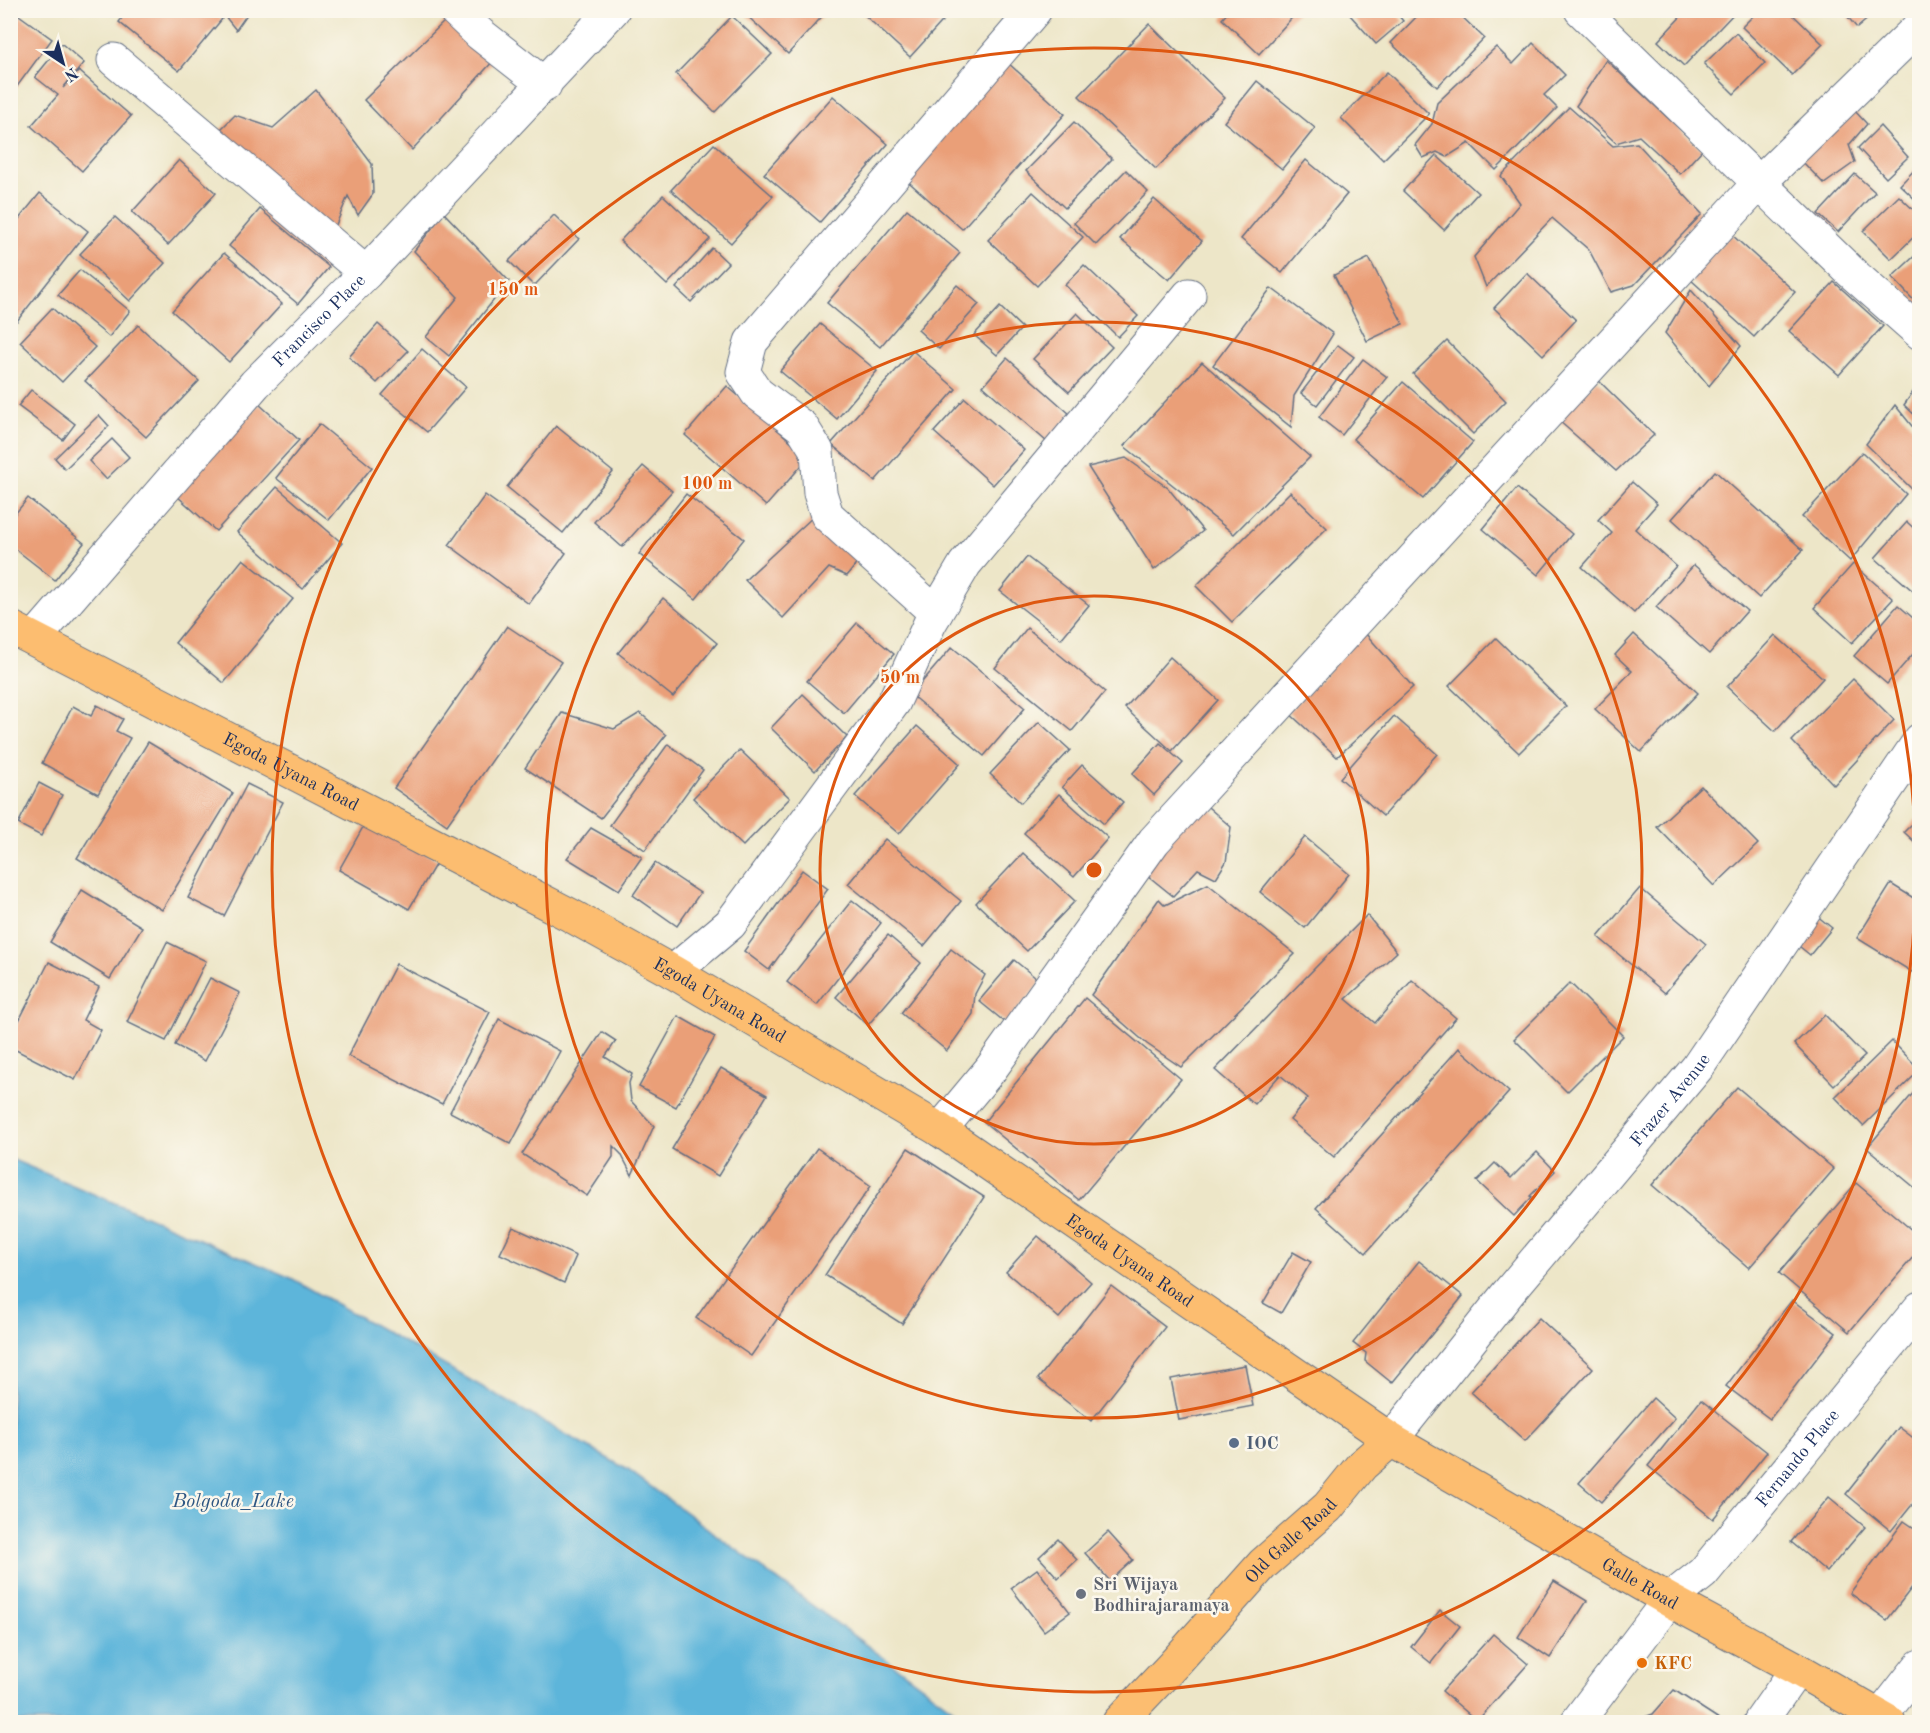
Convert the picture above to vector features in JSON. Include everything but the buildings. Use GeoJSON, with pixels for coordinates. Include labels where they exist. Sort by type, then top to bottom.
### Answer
{"type":"FeatureCollection","features":[{"type":"Feature","properties":{"kind":"main road","name":"Egoda Uyana Road"},"geometry":{"type":"LineString","coordinates":[[23,633],[570,915],[673,972],[940,1130],[1391,1440]]}},
{"type":"Feature","properties":{"kind":"main road","name":"Galle Road"},"geometry":{"type":"LineString","coordinates":[[1391,1440],[1669,1600],[1797,1669],[1885,1720]]}},
{"type":"Feature","properties":{"kind":"main road","name":"Old Galle Road"},"geometry":{"type":"LineString","coordinates":[[1119,1722],[1263,1564],[1328,1507],[1362,1465],[1391,1440]]}},
{"type":"Feature","properties":{"kind":"street"},"geometry":{"type":"LineString","coordinates":[[455,10],[480,34],[545,85]]}},
{"type":"Feature","properties":{"kind":"street","name":"Francisco Place"},"geometry":{"type":"LineString","coordinates":[[23,633],[255,384],[366,273],[613,10]]}},
{"type":"Feature","properties":{"kind":"street"},"geometry":{"type":"LineString","coordinates":[[936,613],[827,515],[820,493],[817,451],[802,427],[756,393],[743,372],[751,342],[1035,10]]}},
{"type":"Feature","properties":{"kind":"street"},"geometry":{"type":"LineString","coordinates":[[1581,10],[1851,272],[1920,333]]}},
{"type":"Feature","properties":{"kind":"street"},"geometry":{"type":"LineString","coordinates":[[940,1130],[990,1070],[1154,842],[1759,183],[1920,26]]}},
{"type":"Feature","properties":{"kind":"street"},"geometry":{"type":"LineString","coordinates":[[114,60],[366,273]]}},
{"type":"Feature","properties":{"kind":"street"},"geometry":{"type":"LineString","coordinates":[[673,972],[730,924],[894,702],[936,613],[964,564],[1189,295]]}},
{"type":"Feature","properties":{"kind":"street","name":"Frazer Avenue"},"geometry":{"type":"LineString","coordinates":[[1391,1440],[1508,1293],[1697,1068],[1920,740]]}},
{"type":"Feature","properties":{"kind":"street","name":"Fernando Place"},"geometry":{"type":"LineString","coordinates":[[1577,1722],[1669,1600],[1703,1573],[1920,1308]]}},
{"type":"Feature","properties":{"kind":"street"},"geometry":{"type":"LineString","coordinates":[[1885,1720],[1920,1666]]}},
{"type":"Feature","properties":{"kind":"street"},"geometry":{"type":"LineString","coordinates":[[1760,1722],[1797,1669]]}},
{"type":"Feature","properties":{"kind":"water","name":"Bolgoda_Lake"},"geometry":{"type":"Polygon","coordinates":[[[11,1159],[291,1278],[628,1470],[971,1722],[11,1722],[11,1159]]]}},
{"type":"Feature","properties":{"kind":"place","name":"IOC"},"geometry":{"type":"Point","coordinates":[1234,1443]}},
{"type":"Feature","properties":{"kind":"place","name":"Sri Wijaya Bodhirajaramaya"},"geometry":{"type":"Point","coordinates":[1081,1594]}},
{"type":"Feature","properties":{"kind":"place","name":"KFC"},"geometry":{"type":"Point","coordinates":[1642,1663]}}]}
